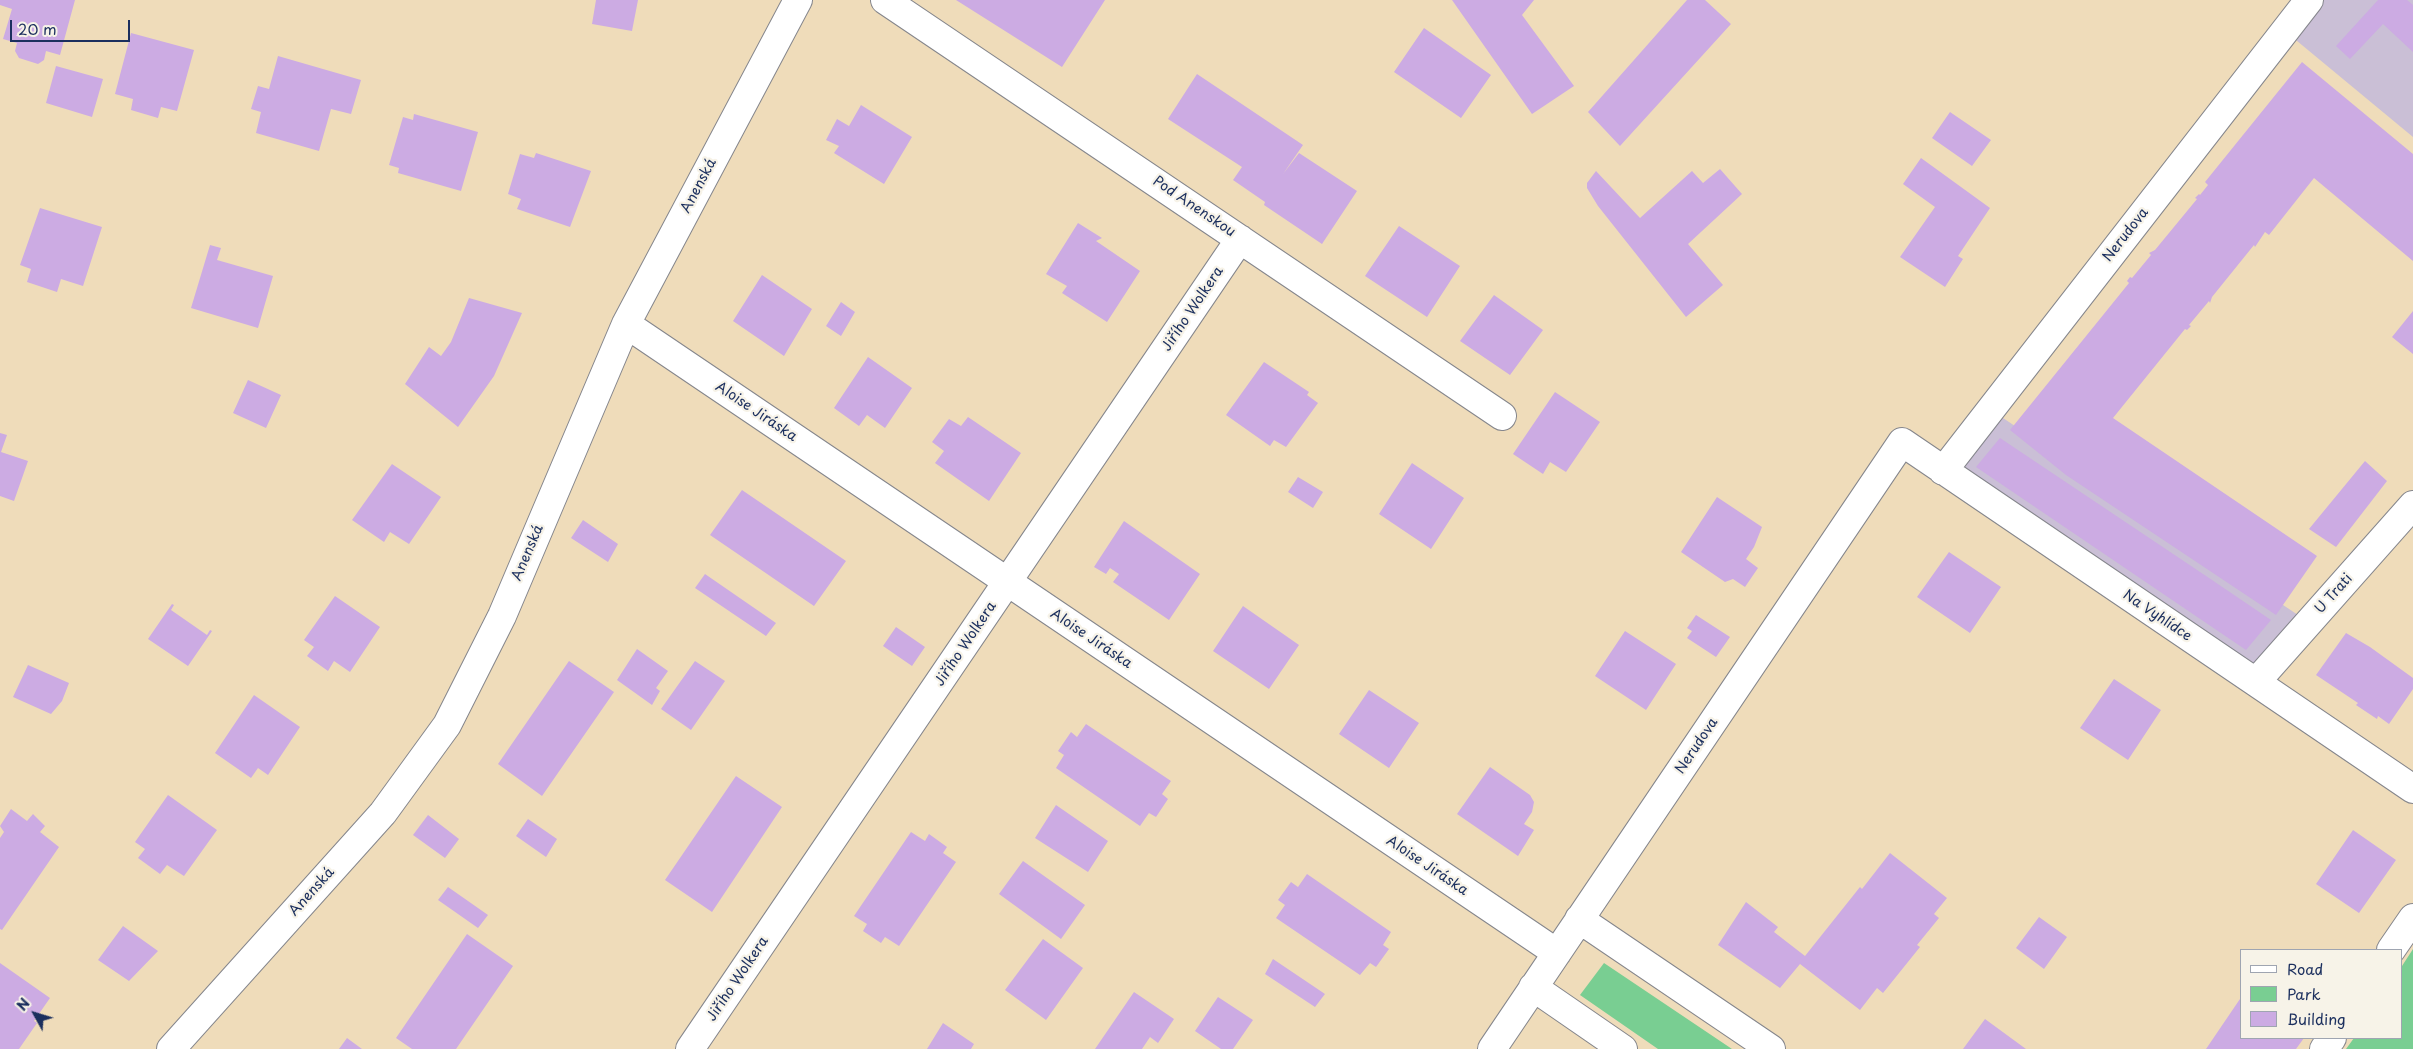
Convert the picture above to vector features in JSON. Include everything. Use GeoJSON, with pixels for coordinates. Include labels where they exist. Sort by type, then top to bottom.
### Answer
{"type":"FeatureCollection","features":[{"type":"Feature","properties":{"kind":"street","name":"Anenská"},"geometry":{"type":"LineString","coordinates":[[171,1049],[383,813],[447,726],[502,616],[626,324],[798,0]]}},
{"type":"Feature","properties":{"kind":"street","name":"Pod Anenskou"},"geometry":{"type":"LineString","coordinates":[[884,0],[1502,416]]}},
{"type":"Feature","properties":{"kind":"street","name":"Nerudova"},"geometry":{"type":"LineString","coordinates":[[1943,471],[2309,0]]}},
{"type":"Feature","properties":{"kind":"street","name":"Jiřího Wolkera"},"geometry":{"type":"LineString","coordinates":[[690,1049],[1240,238]]}},
{"type":"Feature","properties":{"kind":"street","name":"Aloise Jiráska"},"geometry":{"type":"LineString","coordinates":[[626,324],[1557,953]]}},
{"type":"Feature","properties":{"kind":"street","name":"Nerudova"},"geometry":{"type":"LineString","coordinates":[[1492,1049],[1902,442]]}},
{"type":"Feature","properties":{"kind":"street","name":"Na Vyhlídce"},"geometry":{"type":"LineString","coordinates":[[1902,442],[2413,789]]}},
{"type":"Feature","properties":{"kind":"street","name":"U Trati"},"geometry":{"type":"LineString","coordinates":[[2256,682],[2413,505]]}},
{"type":"Feature","properties":{"kind":"street"},"geometry":{"type":"LineString","coordinates":[[2392,949],[2413,918]]}},
{"type":"Feature","properties":{"kind":"street"},"geometry":{"type":"LineString","coordinates":[[1579,919],[1772,1049]]}},
{"type":"Feature","properties":{"kind":"street"},"geometry":{"type":"LineString","coordinates":[[1534,988],[1623,1049]]}},
{"type":"Feature","properties":{"kind":"shaded area"},"geometry":{"type":"Polygon","coordinates":[[[2311,0],[2413,0],[2413,137],[2285,31],[2311,0]]]}},
{"type":"Feature","properties":{"kind":"shaded area"},"geometry":{"type":"Polygon","coordinates":[[[1991,410],[2310,623],[2252,686],[1943,472],[1991,410]]]}},
{"type":"Feature","properties":{"kind":"green space"},"geometry":{"type":"Polygon","coordinates":[[[2413,949],[2413,1049],[2346,1049],[2353,1039],[2403,1039],[2403,964],[2413,949]]]}},
{"type":"Feature","properties":{"kind":"green space"},"geometry":{"type":"Polygon","coordinates":[[[1604,963],[1732,1049],[1658,1049],[1580,995],[1604,963]]]}},
{"type":"Feature","properties":{"kind":"building"},"geometry":{"type":"Polygon","coordinates":[[[0,0],[75,0],[60,55],[46,51],[44,60],[38,64],[19,58],[15,51],[17,43],[3,39],[12,9],[0,5],[0,0]]]}},
{"type":"Feature","properties":{"kind":"building"},"geometry":{"type":"Polygon","coordinates":[[[596,0],[638,0],[632,31],[592,24],[596,0]]]}},
{"type":"Feature","properties":{"kind":"building"},"geometry":{"type":"Polygon","coordinates":[[[956,0],[1105,0],[1062,67],[956,0]]]}},
{"type":"Feature","properties":{"kind":"building"},"geometry":{"type":"Polygon","coordinates":[[[1452,0],[1534,0],[1522,15],[1574,86],[1532,114],[1452,0]]]}},
{"type":"Feature","properties":{"kind":"building"},"geometry":{"type":"Polygon","coordinates":[[[1687,0],[1705,0],[1731,24],[1620,146],[1588,112],[1687,0]]]}},
{"type":"Feature","properties":{"kind":"building"},"geometry":{"type":"Polygon","coordinates":[[[2378,0],[2407,0],[2413,5],[2413,52],[2383,24],[2350,59],[2336,46],[2378,0]]]}},
{"type":"Feature","properties":{"kind":"building"},"geometry":{"type":"Polygon","coordinates":[[[1424,28],[1491,75],[1461,118],[1394,72],[1424,28]]]}},
{"type":"Feature","properties":{"kind":"building"},"geometry":{"type":"Polygon","coordinates":[[[131,33],[194,50],[177,111],[161,107],[158,118],[131,110],[133,99],[115,94],[131,33]]]}},
{"type":"Feature","properties":{"kind":"building"},"geometry":{"type":"Polygon","coordinates":[[[278,56],[361,80],[351,114],[331,109],[319,151],[256,133],[261,112],[251,109],[258,86],[269,89],[278,56]]]}},
{"type":"Feature","properties":{"kind":"building"},"geometry":{"type":"Polygon","coordinates":[[[2302,62],[2413,154],[2413,261],[2314,178],[2269,235],[2265,232],[2255,247],[2254,245],[2212,297],[2210,303],[2209,301],[2189,325],[2191,326],[2187,330],[2185,329],[2113,418],[2317,556],[2276,615],[2066,475],[2010,430],[2129,283],[2127,281],[2130,277],[2132,278],[2151,255],[2149,253],[2155,250],[2197,199],[2195,198],[2208,185],[2205,182],[2302,62]]]}},
{"type":"Feature","properties":{"kind":"building"},"geometry":{"type":"Polygon","coordinates":[[[56,66],[103,79],[92,117],[46,103],[56,66]]]}},
{"type":"Feature","properties":{"kind":"building"},"geometry":{"type":"Polygon","coordinates":[[[1197,74],[1303,145],[1283,174],[1299,153],[1357,191],[1322,244],[1264,205],[1265,202],[1233,180],[1242,167],[1168,119],[1197,74]]]}},
{"type":"Feature","properties":{"kind":"building"},"geometry":{"type":"Polygon","coordinates":[[[861,105],[912,137],[884,184],[834,153],[839,146],[826,140],[837,119],[849,126],[861,105]]]}},
{"type":"Feature","properties":{"kind":"building"},"geometry":{"type":"Polygon","coordinates":[[[1950,112],[1991,140],[1972,166],[1932,138],[1950,112]]]}},
{"type":"Feature","properties":{"kind":"building"},"geometry":{"type":"Polygon","coordinates":[[[414,114],[478,132],[461,191],[398,173],[399,168],[389,165],[403,117],[413,120],[414,114]]]}},
{"type":"Feature","properties":{"kind":"building"},"geometry":{"type":"Polygon","coordinates":[[[536,153],[591,171],[570,227],[517,209],[521,199],[508,194],[520,154],[534,158],[536,153]]]}},
{"type":"Feature","properties":{"kind":"building"},"geometry":{"type":"Polygon","coordinates":[[[1921,158],[1990,208],[1958,256],[1963,259],[1945,287],[1900,257],[1935,207],[1903,184],[1921,158]]]}},
{"type":"Feature","properties":{"kind":"building"},"geometry":{"type":"Polygon","coordinates":[[[1720,169],[1742,194],[1688,244],[1723,285],[1686,317],[1598,206],[1587,188],[1587,183],[1596,171],[1640,218],[1692,171],[1703,183],[1720,169]]]}},
{"type":"Feature","properties":{"kind":"building"},"geometry":{"type":"Polygon","coordinates":[[[40,208],[102,227],[83,286],[61,279],[57,292],[27,282],[31,269],[20,265],[40,208]]]}},
{"type":"Feature","properties":{"kind":"building"},"geometry":{"type":"Polygon","coordinates":[[[1078,223],[1102,238],[1096,241],[1140,271],[1107,322],[1062,293],[1067,286],[1046,274],[1078,223]]]}},
{"type":"Feature","properties":{"kind":"building"},"geometry":{"type":"Polygon","coordinates":[[[1399,226],[1460,266],[1427,317],[1365,276],[1399,226]]]}},
{"type":"Feature","properties":{"kind":"building"},"geometry":{"type":"Polygon","coordinates":[[[210,245],[221,248],[217,260],[273,276],[258,328],[191,308],[210,245]]]}},
{"type":"Feature","properties":{"kind":"building"},"geometry":{"type":"Polygon","coordinates":[[[762,275],[812,309],[784,356],[733,321],[762,275]]]}},
{"type":"Feature","properties":{"kind":"building"},"geometry":{"type":"Polygon","coordinates":[[[1494,295],[1543,330],[1510,375],[1460,341],[1494,295]]]}},
{"type":"Feature","properties":{"kind":"building"},"geometry":{"type":"Polygon","coordinates":[[[469,298],[522,313],[494,376],[458,427],[405,384],[429,347],[441,356],[451,342],[469,298]]]}},
{"type":"Feature","properties":{"kind":"building"},"geometry":{"type":"Polygon","coordinates":[[[841,302],[855,312],[841,336],[826,326],[841,302]]]}},
{"type":"Feature","properties":{"kind":"building"},"geometry":{"type":"Polygon","coordinates":[[[2413,311],[2413,354],[2392,337],[2413,311]]]}},
{"type":"Feature","properties":{"kind":"building"},"geometry":{"type":"Polygon","coordinates":[[[868,357],[912,388],[885,428],[867,415],[859,426],[834,408],[868,357]]]}},
{"type":"Feature","properties":{"kind":"building"},"geometry":{"type":"Polygon","coordinates":[[[1264,362],[1309,392],[1307,395],[1318,403],[1286,447],[1274,440],[1270,446],[1226,415],[1264,362]]]}},
{"type":"Feature","properties":{"kind":"building"},"geometry":{"type":"Polygon","coordinates":[[[248,380],[281,395],[266,428],[233,413],[248,380]]]}},
{"type":"Feature","properties":{"kind":"building"},"geometry":{"type":"Polygon","coordinates":[[[1555,392],[1600,422],[1566,472],[1550,462],[1543,474],[1513,454],[1555,392]]]}},
{"type":"Feature","properties":{"kind":"building"},"geometry":{"type":"Polygon","coordinates":[[[968,417],[1021,453],[989,501],[935,463],[944,451],[932,442],[949,419],[961,426],[968,417]]]}},
{"type":"Feature","properties":{"kind":"building"},"geometry":{"type":"Polygon","coordinates":[[[0,433],[7,435],[1,452],[28,461],[14,501],[0,496],[0,433]]]}},
{"type":"Feature","properties":{"kind":"building"},"geometry":{"type":"Polygon","coordinates":[[[2000,438],[2271,620],[2246,650],[1976,467],[2000,438]]]}},
{"type":"Feature","properties":{"kind":"building"},"geometry":{"type":"Polygon","coordinates":[[[2365,461],[2387,481],[2336,547],[2309,529],[2365,461]]]}},
{"type":"Feature","properties":{"kind":"building"},"geometry":{"type":"Polygon","coordinates":[[[1412,463],[1464,498],[1431,549],[1379,514],[1412,463]]]}},
{"type":"Feature","properties":{"kind":"building"},"geometry":{"type":"Polygon","coordinates":[[[392,464],[441,497],[409,544],[390,532],[384,542],[352,520],[392,464]]]}},
{"type":"Feature","properties":{"kind":"building"},"geometry":{"type":"Polygon","coordinates":[[[1298,477],[1323,492],[1313,508],[1288,492],[1298,477]]]}},
{"type":"Feature","properties":{"kind":"building"},"geometry":{"type":"Polygon","coordinates":[[[742,490],[846,561],[814,606],[710,535],[742,490]]]}},
{"type":"Feature","properties":{"kind":"building"},"geometry":{"type":"Polygon","coordinates":[[[1717,497],[1762,527],[1754,547],[1746,559],[1758,568],[1745,587],[1733,579],[1725,582],[1681,552],[1717,497]]]}},
{"type":"Feature","properties":{"kind":"building"},"geometry":{"type":"Polygon","coordinates":[[[583,520],[618,544],[608,562],[571,538],[583,520]]]}},
{"type":"Feature","properties":{"kind":"building"},"geometry":{"type":"Polygon","coordinates":[[[1124,521],[1200,574],[1169,620],[1113,582],[1119,574],[1110,568],[1106,574],[1094,567],[1124,521]]]}},
{"type":"Feature","properties":{"kind":"building"},"geometry":{"type":"Polygon","coordinates":[[[1949,552],[2001,587],[1970,633],[1917,597],[1949,552]]]}},
{"type":"Feature","properties":{"kind":"building"},"geometry":{"type":"Polygon","coordinates":[[[705,574],[776,623],[766,636],[695,588],[705,574]]]}},
{"type":"Feature","properties":{"kind":"building"},"geometry":{"type":"Polygon","coordinates":[[[335,596],[380,627],[350,672],[334,661],[328,671],[307,656],[314,647],[304,640],[335,596]]]}},
{"type":"Feature","properties":{"kind":"building"},"geometry":{"type":"Polygon","coordinates":[[[172,604],[174,605],[171,610],[207,635],[210,630],[212,631],[188,666],[148,639],[172,604]]]}},
{"type":"Feature","properties":{"kind":"building"},"geometry":{"type":"Polygon","coordinates":[[[1243,606],[1299,645],[1269,689],[1213,651],[1243,606]]]}},
{"type":"Feature","properties":{"kind":"building"},"geometry":{"type":"Polygon","coordinates":[[[1696,615],[1730,637],[1716,657],[1687,638],[1692,631],[1687,628],[1696,615]]]}},
{"type":"Feature","properties":{"kind":"building"},"geometry":{"type":"Polygon","coordinates":[[[896,627],[925,647],[912,666],[883,646],[896,627]]]}},
{"type":"Feature","properties":{"kind":"building"},"geometry":{"type":"Polygon","coordinates":[[[1625,631],[1676,664],[1646,710],[1595,676],[1625,631]]]}},
{"type":"Feature","properties":{"kind":"building"},"geometry":{"type":"Polygon","coordinates":[[[2346,633],[2370,647],[2413,678],[2413,689],[2389,724],[2378,716],[2377,719],[2356,705],[2358,703],[2316,675],[2346,633]]]}},
{"type":"Feature","properties":{"kind":"building"},"geometry":{"type":"Polygon","coordinates":[[[637,649],[668,671],[656,688],[660,691],[652,705],[617,680],[637,649]]]}},
{"type":"Feature","properties":{"kind":"building"},"geometry":{"type":"Polygon","coordinates":[[[569,661],[614,692],[542,796],[498,764],[569,661]]]}},
{"type":"Feature","properties":{"kind":"building"},"geometry":{"type":"Polygon","coordinates":[[[695,661],[725,681],[691,730],[661,709],[695,661]]]}},
{"type":"Feature","properties":{"kind":"building"},"geometry":{"type":"Polygon","coordinates":[[[28,665],[69,683],[62,701],[51,714],[13,697],[28,665]]]}},
{"type":"Feature","properties":{"kind":"building"},"geometry":{"type":"Polygon","coordinates":[[[2114,679],[2161,710],[2128,760],[2080,728],[2114,679]]]}},
{"type":"Feature","properties":{"kind":"building"},"geometry":{"type":"Polygon","coordinates":[[[1369,690],[1419,723],[1389,768],[1339,734],[1369,690]]]}},
{"type":"Feature","properties":{"kind":"building"},"geometry":{"type":"Polygon","coordinates":[[[254,695],[300,727],[268,775],[258,768],[251,778],[215,753],[254,695]]]}},
{"type":"Feature","properties":{"kind":"building"},"geometry":{"type":"Polygon","coordinates":[[[1086,724],[1171,781],[1162,794],[1168,799],[1156,817],[1149,813],[1140,826],[1056,768],[1064,755],[1058,751],[1071,732],[1077,737],[1086,724]]]}},
{"type":"Feature","properties":{"kind":"building"},"geometry":{"type":"Polygon","coordinates":[[[1490,767],[1530,795],[1534,802],[1532,812],[1524,824],[1534,830],[1518,856],[1457,814],[1490,767]]]}},
{"type":"Feature","properties":{"kind":"building"},"geometry":{"type":"Polygon","coordinates":[[[736,776],[782,807],[712,912],[665,880],[736,776]]]}},
{"type":"Feature","properties":{"kind":"building"},"geometry":{"type":"Polygon","coordinates":[[[168,795],[217,830],[184,876],[167,865],[160,874],[138,858],[145,849],[135,842],[168,795]]]}},
{"type":"Feature","properties":{"kind":"building"},"geometry":{"type":"Polygon","coordinates":[[[1056,805],[1108,841],[1088,872],[1035,838],[1056,805]]]}},
{"type":"Feature","properties":{"kind":"building"},"geometry":{"type":"Polygon","coordinates":[[[11,809],[27,821],[33,814],[45,826],[40,832],[59,847],[2,930],[0,929],[0,838],[4,832],[0,826],[11,809]]]}},
{"type":"Feature","properties":{"kind":"building"},"geometry":{"type":"Polygon","coordinates":[[[428,815],[459,839],[445,858],[413,835],[428,815]]]}},
{"type":"Feature","properties":{"kind":"building"},"geometry":{"type":"Polygon","coordinates":[[[528,819],[557,839],[546,857],[516,836],[528,819]]]}},
{"type":"Feature","properties":{"kind":"building"},"geometry":{"type":"Polygon","coordinates":[[[2353,830],[2396,860],[2359,913],[2316,884],[2353,830]]]}},
{"type":"Feature","properties":{"kind":"building"},"geometry":{"type":"Polygon","coordinates":[[[911,832],[925,841],[929,834],[947,847],[943,853],[956,862],[899,946],[885,937],[881,943],[863,931],[867,924],[854,916],[911,832]]]}},
{"type":"Feature","properties":{"kind":"building"},"geometry":{"type":"Polygon","coordinates":[[[1890,853],[1947,898],[1934,914],[1939,918],[1917,945],[1920,947],[1883,993],[1877,988],[1860,1010],[1800,964],[1780,988],[1718,945],[1746,902],[1778,927],[1774,932],[1805,956],[1890,853]]]}},
{"type":"Feature","properties":{"kind":"building"},"geometry":{"type":"Polygon","coordinates":[[[1023,861],[1085,905],[1061,939],[999,894],[1023,861]]]}},
{"type":"Feature","properties":{"kind":"building"},"geometry":{"type":"Polygon","coordinates":[[[1307,874],[1391,932],[1383,945],[1389,949],[1376,967],[1370,963],[1360,975],[1276,918],[1285,905],[1278,900],[1291,882],[1298,887],[1307,874]]]}},
{"type":"Feature","properties":{"kind":"building"},"geometry":{"type":"Polygon","coordinates":[[[448,887],[488,915],[478,928],[438,900],[448,887]]]}},
{"type":"Feature","properties":{"kind":"building"},"geometry":{"type":"Polygon","coordinates":[[[2039,917],[2067,937],[2044,969],[2016,948],[2039,917]]]}},
{"type":"Feature","properties":{"kind":"building"},"geometry":{"type":"Polygon","coordinates":[[[123,926],[158,951],[129,981],[98,960],[123,926]]]}},
{"type":"Feature","properties":{"kind":"building"},"geometry":{"type":"Polygon","coordinates":[[[467,934],[513,966],[456,1049],[412,1049],[396,1038],[467,934]]]}},
{"type":"Feature","properties":{"kind":"building"},"geometry":{"type":"Polygon","coordinates":[[[1043,939],[1083,968],[1046,1020],[1005,990],[1043,939]]]}},
{"type":"Feature","properties":{"kind":"building"},"geometry":{"type":"Polygon","coordinates":[[[1273,959],[1325,994],[1315,1007],[1265,974],[1273,959]]]}},
{"type":"Feature","properties":{"kind":"building"},"geometry":{"type":"Polygon","coordinates":[[[0,963],[50,998],[34,1021],[37,1023],[19,1049],[0,1049],[0,963]]]}},
{"type":"Feature","properties":{"kind":"building"},"geometry":{"type":"Polygon","coordinates":[[[1134,992],[1174,1019],[1158,1043],[1150,1037],[1142,1049],[1095,1049],[1134,992]]]}},
{"type":"Feature","properties":{"kind":"building"},"geometry":{"type":"Polygon","coordinates":[[[1218,997],[1253,1020],[1233,1049],[1221,1049],[1195,1031],[1218,997]]]}},
{"type":"Feature","properties":{"kind":"building"},"geometry":{"type":"Polygon","coordinates":[[[2240,999],[2240,1039],[2303,1039],[2296,1049],[2206,1049],[2240,999]]]}},
{"type":"Feature","properties":{"kind":"building"},"geometry":{"type":"Polygon","coordinates":[[[1985,1019],[2026,1049],[1963,1049],[1985,1019]]]}},
{"type":"Feature","properties":{"kind":"building"},"geometry":{"type":"Polygon","coordinates":[[[943,1023],[974,1044],[971,1049],[927,1049],[943,1023]]]}},
{"type":"Feature","properties":{"kind":"building"},"geometry":{"type":"Polygon","coordinates":[[[347,1038],[362,1049],[339,1049],[347,1038]]]}}]}
